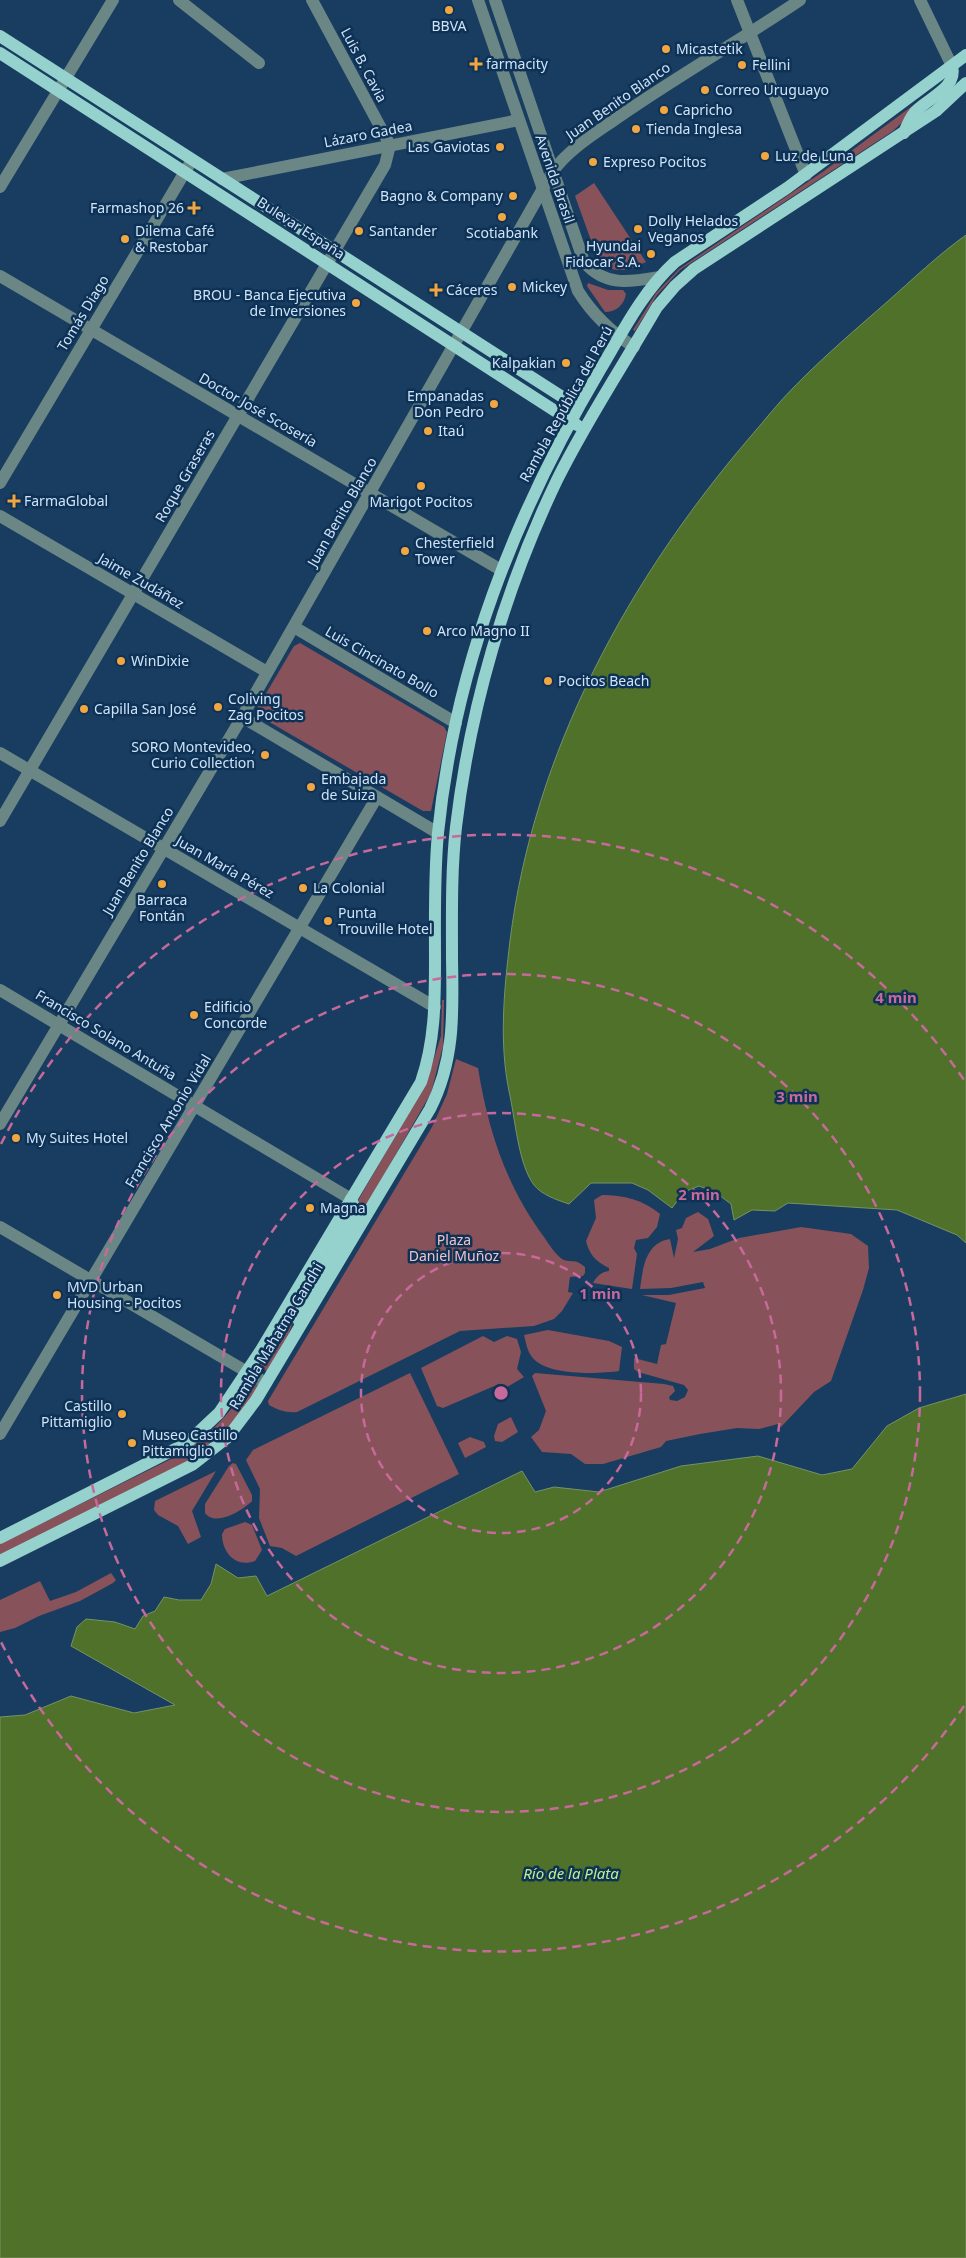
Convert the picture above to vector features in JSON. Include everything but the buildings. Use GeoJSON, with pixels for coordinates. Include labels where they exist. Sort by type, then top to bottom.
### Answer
{"type":"FeatureCollection","features":[{"type":"Feature","properties":{"kind":"main road","name":"Bulevar España"},"geometry":{"type":"LineString","coordinates":[[0,36],[65,77],[188,165],[222,179],[454,344],[585,430]]}},
{"type":"Feature","properties":{"kind":"main road","name":"Bulevar España"},"geometry":{"type":"LineString","coordinates":[[0,53],[188,165],[331,257],[462,332],[578,407]]}},
{"type":"Feature","properties":{"kind":"main road","name":"Rambla República del Perú"},"geometry":{"type":"LineString","coordinates":[[351,1200],[421,1082],[432,1047],[438,833],[456,723],[474,649],[501,570],[542,473],[619,338],[659,277],[675,262],[806,175],[966,55]]}},
{"type":"Feature","properties":{"kind":"main road"},"geometry":{"type":"LineString","coordinates":[[904,132],[914,114],[950,83],[954,72],[952,66]]}},
{"type":"Feature","properties":{"kind":"main road"},"geometry":{"type":"LineString","coordinates":[[585,430],[658,307],[684,277],[936,111],[966,84]]}},
{"type":"Feature","properties":{"kind":"main road","name":"Rambla Mahatma Gandhi"},"geometry":{"type":"LineString","coordinates":[[0,1561],[205,1456],[239,1424],[298,1331],[430,1109],[443,1075],[453,1028],[452,899],[456,827],[477,708],[491,654],[522,561],[557,480],[585,430]]}},
{"type":"Feature","properties":{"kind":"main road"},"geometry":{"type":"LineString","coordinates":[[298,1331],[304,1301],[354,1216],[354,1207],[351,1200]]}},
{"type":"Feature","properties":{"kind":"main road","name":"Rambla Mahatma Gandhi"},"geometry":{"type":"LineString","coordinates":[[0,1538],[187,1442],[219,1413],[247,1372],[351,1200]]}},
{"type":"Feature","properties":{"kind":"street"},"geometry":{"type":"LineString","coordinates":[[0,187],[113,0]]}},
{"type":"Feature","properties":{"kind":"street"},"geometry":{"type":"LineString","coordinates":[[178,0],[259,63]]}},
{"type":"Feature","properties":{"kind":"street","name":"Luis B. Cavia"},"geometry":{"type":"LineString","coordinates":[[312,0],[390,145]]}},
{"type":"Feature","properties":{"kind":"street","name":"Avenida Brasil"},"geometry":{"type":"LineString","coordinates":[[495,0],[580,252],[589,268],[601,277],[617,282],[659,277]]}},
{"type":"Feature","properties":{"kind":"street"},"geometry":{"type":"LineString","coordinates":[[737,0],[806,175]]}},
{"type":"Feature","properties":{"kind":"street","name":"Juan Benito Blanco"},"geometry":{"type":"LineString","coordinates":[[0,1124],[294,628],[553,171],[576,147],[643,100],[751,34],[800,0]]}},
{"type":"Feature","properties":{"kind":"street"},"geometry":{"type":"LineString","coordinates":[[920,0],[952,66]]}},
{"type":"Feature","properties":{"kind":"street","name":"Avenida Brasil"},"geometry":{"type":"LineString","coordinates":[[482,2],[542,191],[578,291],[598,319],[619,338],[634,347]]}},
{"type":"Feature","properties":{"kind":"street","name":"Lázaro Gadea"},"geometry":{"type":"LineString","coordinates":[[222,179],[519,120]]}},
{"type":"Feature","properties":{"kind":"street","name":"Roque Graseras"},"geometry":{"type":"LineString","coordinates":[[0,821],[385,165],[390,145]]}},
{"type":"Feature","properties":{"kind":"street","name":"Tomás Diago"},"geometry":{"type":"LineString","coordinates":[[0,483],[188,165]]}},
{"type":"Feature","properties":{"kind":"street","name":"Doctor José Scosería"},"geometry":{"type":"LineString","coordinates":[[0,276],[501,570]]}},
{"type":"Feature","properties":{"kind":"street","name":"Jaime Zudáñez"},"geometry":{"type":"LineString","coordinates":[[0,516],[267,672]]}},
{"type":"Feature","properties":{"kind":"street","name":"Luis Cincinato Bollo"},"geometry":{"type":"LineString","coordinates":[[294,628],[456,723]]}},
{"type":"Feature","properties":{"kind":"street"},"geometry":{"type":"LineString","coordinates":[[242,717],[438,833]]}},
{"type":"Feature","properties":{"kind":"street","name":"Juan María Pérez"},"geometry":{"type":"LineString","coordinates":[[0,753],[434,1007]]}},
{"type":"Feature","properties":{"kind":"street","name":"Francisco Antonio Vidal"},"geometry":{"type":"LineString","coordinates":[[0,1434],[377,797]]}},
{"type":"Feature","properties":{"kind":"street","name":"Francisco Solano Antuña"},"geometry":{"type":"LineString","coordinates":[[0,990],[351,1200]]}},
{"type":"Feature","properties":{"kind":"street"},"geometry":{"type":"LineString","coordinates":[[0,1227],[266,1383]]}},
{"type":"Feature","properties":{"kind":"green space"},"geometry":{"type":"Polygon","coordinates":[[[946,81],[893,131],[680,270],[657,295],[635,331],[633,330],[656,293],[679,269],[824,171],[946,81]]]}},
{"type":"Feature","properties":{"kind":"green space"},"geometry":{"type":"Polygon","coordinates":[[[594,183],[646,262],[628,269],[616,270],[598,260],[575,196],[594,183]]]}},
{"type":"Feature","properties":{"kind":"green space"},"geometry":{"type":"Polygon","coordinates":[[[588,283],[608,290],[623,290],[626,294],[621,305],[616,309],[605,312],[587,286],[588,283]]]}},
{"type":"Feature","properties":{"kind":"green space"},"geometry":{"type":"Polygon","coordinates":[[[300,643],[444,727],[447,732],[431,811],[423,811],[259,716],[258,707],[294,646],[300,643]]]}},
{"type":"Feature","properties":{"kind":"green space"},"geometry":{"type":"Polygon","coordinates":[[[442,1000],[444,1000],[443,1046],[431,1093],[362,1213],[359,1214],[357,1202],[426,1084],[441,1036],[442,1000]]]}},
{"type":"Feature","properties":{"kind":"green space","name":"Plaza Daniel Muñoz"},"geometry":{"type":"Polygon","coordinates":[[[456,1059],[478,1068],[487,1113],[500,1157],[519,1198],[531,1218],[558,1256],[564,1260],[581,1264],[585,1267],[585,1273],[583,1276],[570,1277],[568,1292],[573,1293],[562,1311],[554,1319],[534,1326],[460,1331],[297,1412],[282,1411],[269,1405],[268,1401],[432,1127],[447,1094],[456,1059]]]}},
{"type":"Feature","properties":{"kind":"green space"},"geometry":{"type":"Polygon","coordinates":[[[602,1195],[633,1199],[647,1205],[660,1214],[657,1227],[648,1238],[636,1240],[634,1248],[637,1254],[632,1289],[593,1283],[604,1272],[609,1271],[609,1268],[592,1254],[586,1241],[596,1218],[594,1200],[602,1195]]]}},
{"type":"Feature","properties":{"kind":"green space"},"geometry":{"type":"Polygon","coordinates":[[[698,1212],[708,1219],[714,1236],[693,1252],[710,1249],[739,1238],[801,1227],[851,1234],[868,1246],[869,1268],[863,1290],[831,1381],[814,1392],[781,1427],[778,1424],[759,1429],[737,1428],[666,1441],[661,1447],[603,1464],[585,1464],[571,1454],[542,1452],[531,1437],[539,1430],[546,1411],[532,1376],[535,1373],[664,1384],[673,1386],[675,1391],[669,1397],[670,1400],[677,1401],[685,1397],[688,1390],[684,1385],[638,1372],[634,1369],[634,1358],[657,1364],[661,1345],[666,1344],[676,1303],[642,1295],[669,1295],[705,1288],[703,1282],[671,1288],[640,1289],[644,1265],[650,1251],[662,1241],[670,1239],[674,1258],[678,1239],[676,1230],[682,1228],[686,1218],[698,1212]]]}},
{"type":"Feature","properties":{"kind":"green space"},"geometry":{"type":"Polygon","coordinates":[[[299,1298],[301,1299],[289,1333],[267,1371],[259,1367],[299,1298]]]}},
{"type":"Feature","properties":{"kind":"green space"},"geometry":{"type":"Polygon","coordinates":[[[548,1330],[609,1341],[622,1347],[619,1371],[586,1373],[560,1371],[539,1363],[529,1352],[524,1335],[548,1330]]]}},
{"type":"Feature","properties":{"kind":"green space"},"geometry":{"type":"Polygon","coordinates":[[[483,1336],[494,1342],[507,1336],[517,1339],[521,1352],[517,1369],[524,1377],[507,1387],[499,1384],[443,1408],[437,1406],[421,1368],[483,1336]]]}},
{"type":"Feature","properties":{"kind":"green space"},"geometry":{"type":"Polygon","coordinates":[[[410,1373],[459,1474],[296,1556],[282,1548],[270,1546],[259,1518],[260,1489],[246,1460],[253,1450],[410,1373]]]}},
{"type":"Feature","properties":{"kind":"green space"},"geometry":{"type":"Polygon","coordinates":[[[250,1381],[259,1385],[227,1431],[187,1462],[0,1555],[0,1544],[179,1455],[191,1447],[211,1431],[227,1414],[250,1381]]]}},
{"type":"Feature","properties":{"kind":"green space"},"geometry":{"type":"Polygon","coordinates":[[[511,1417],[518,1432],[502,1442],[495,1441],[494,1436],[498,1424],[511,1417]]]}},
{"type":"Feature","properties":{"kind":"green space"},"geometry":{"type":"Polygon","coordinates":[[[470,1437],[484,1442],[486,1447],[465,1458],[458,1443],[470,1437]]]}},
{"type":"Feature","properties":{"kind":"green space"},"geometry":{"type":"Polygon","coordinates":[[[233,1463],[236,1464],[252,1495],[252,1501],[228,1516],[222,1518],[209,1517],[205,1513],[205,1504],[229,1466],[233,1463]]]}},
{"type":"Feature","properties":{"kind":"green space"},"geometry":{"type":"Polygon","coordinates":[[[216,1471],[192,1511],[201,1537],[188,1544],[178,1526],[158,1515],[154,1510],[155,1501],[216,1471]]]}},
{"type":"Feature","properties":{"kind":"green space"},"geometry":{"type":"Polygon","coordinates":[[[245,1522],[252,1525],[262,1550],[255,1561],[248,1563],[236,1561],[227,1553],[222,1534],[225,1529],[245,1522]]]}},
{"type":"Feature","properties":{"kind":"green space"},"geometry":{"type":"Polygon","coordinates":[[[111,1573],[116,1580],[113,1583],[80,1601],[39,1616],[15,1628],[0,1632],[0,1600],[40,1581],[50,1601],[76,1592],[111,1573]]]}},
{"type":"Feature","properties":{"kind":"water"},"geometry":{"type":"Polygon","coordinates":[[[966,235],[966,1243],[957,1235],[897,1210],[788,1203],[775,1211],[752,1210],[734,1220],[731,1204],[715,1192],[699,1186],[684,1192],[672,1208],[648,1190],[632,1183],[591,1183],[569,1204],[555,1199],[541,1192],[534,1185],[524,1165],[506,1072],[503,1016],[510,941],[522,871],[540,803],[564,736],[593,671],[627,609],[665,548],[751,436],[787,394],[839,344],[926,267],[966,235]]]}},
{"type":"Feature","properties":{"kind":"water","name":"Río de la Plata"},"geometry":{"type":"Polygon","coordinates":[[[966,1394],[966,2258],[0,2258],[0,1717],[25,1715],[71,1696],[134,1713],[175,1705],[71,1646],[77,1627],[86,1619],[115,1622],[135,1629],[143,1616],[155,1611],[164,1597],[179,1600],[201,1600],[211,1584],[216,1564],[238,1578],[256,1576],[267,1596],[522,1471],[535,1492],[554,1487],[599,1492],[681,1466],[758,1456],[822,1475],[852,1469],[887,1426],[919,1408],[966,1394]]]}},
{"type":"Feature","properties":{"kind":"place","name":"BBVA"},"geometry":{"type":"Point","coordinates":[449,10]}},
{"type":"Feature","properties":{"kind":"place","name":"Micastetik"},"geometry":{"type":"Point","coordinates":[666,49]}},
{"type":"Feature","properties":{"kind":"place","name":"farmacity"},"geometry":{"type":"Point","coordinates":[476,64]}},
{"type":"Feature","properties":{"kind":"place","name":"Fellini"},"geometry":{"type":"Point","coordinates":[742,65]}},
{"type":"Feature","properties":{"kind":"place","name":"Correo Uruguayo"},"geometry":{"type":"Point","coordinates":[705,90]}},
{"type":"Feature","properties":{"kind":"place","name":"Capricho"},"geometry":{"type":"Point","coordinates":[664,110]}},
{"type":"Feature","properties":{"kind":"place","name":"Tienda Inglesa"},"geometry":{"type":"Point","coordinates":[636,129]}},
{"type":"Feature","properties":{"kind":"place","name":"Las Gaviotas"},"geometry":{"type":"Point","coordinates":[500,147]}},
{"type":"Feature","properties":{"kind":"place","name":"Luz de Luna"},"geometry":{"type":"Point","coordinates":[765,156]}},
{"type":"Feature","properties":{"kind":"place","name":"Expreso Pocitos"},"geometry":{"type":"Point","coordinates":[593,162]}},
{"type":"Feature","properties":{"kind":"place","name":"Bagno & Company"},"geometry":{"type":"Point","coordinates":[513,196]}},
{"type":"Feature","properties":{"kind":"place","name":"Farmashop 26"},"geometry":{"type":"Point","coordinates":[194,208]}},
{"type":"Feature","properties":{"kind":"place","name":"Scotiabank"},"geometry":{"type":"Point","coordinates":[502,217]}},
{"type":"Feature","properties":{"kind":"place","name":"Dolly Helados Veganos"},"geometry":{"type":"Point","coordinates":[638,229]}},
{"type":"Feature","properties":{"kind":"place","name":"Santander"},"geometry":{"type":"Point","coordinates":[359,231]}},
{"type":"Feature","properties":{"kind":"place","name":"Dilema Café & Restobar"},"geometry":{"type":"Point","coordinates":[125,239]}},
{"type":"Feature","properties":{"kind":"place","name":"Hyundai Fidocar S.A."},"geometry":{"type":"Point","coordinates":[651,254]}},
{"type":"Feature","properties":{"kind":"place","name":"Mickey"},"geometry":{"type":"Point","coordinates":[512,287]}},
{"type":"Feature","properties":{"kind":"place","name":"Cáceres"},"geometry":{"type":"Point","coordinates":[436,290]}},
{"type":"Feature","properties":{"kind":"place","name":"BROU - Banca Ejecutiva de Inversiones"},"geometry":{"type":"Point","coordinates":[356,303]}},
{"type":"Feature","properties":{"kind":"place","name":"Kalpakian"},"geometry":{"type":"Point","coordinates":[566,363]}},
{"type":"Feature","properties":{"kind":"place","name":"Empanadas Don Pedro"},"geometry":{"type":"Point","coordinates":[494,404]}},
{"type":"Feature","properties":{"kind":"place","name":"Itaú"},"geometry":{"type":"Point","coordinates":[428,431]}},
{"type":"Feature","properties":{"kind":"place","name":"Marigot Pocitos"},"geometry":{"type":"Point","coordinates":[421,486]}},
{"type":"Feature","properties":{"kind":"place","name":"FarmaGlobal"},"geometry":{"type":"Point","coordinates":[14,501]}},
{"type":"Feature","properties":{"kind":"place","name":"Chesterfield Tower"},"geometry":{"type":"Point","coordinates":[405,551]}},
{"type":"Feature","properties":{"kind":"place","name":"Arco Magno II"},"geometry":{"type":"Point","coordinates":[427,631]}},
{"type":"Feature","properties":{"kind":"place","name":"WinDixie"},"geometry":{"type":"Point","coordinates":[121,661]}},
{"type":"Feature","properties":{"kind":"place","name":"Pocitos Beach"},"geometry":{"type":"Point","coordinates":[548,681]}},
{"type":"Feature","properties":{"kind":"place","name":"Coliving Zag Pocitos"},"geometry":{"type":"Point","coordinates":[218,707]}},
{"type":"Feature","properties":{"kind":"place","name":"Capilla San José"},"geometry":{"type":"Point","coordinates":[84,709]}},
{"type":"Feature","properties":{"kind":"place","name":"SORO Montevideo, Curio Collection"},"geometry":{"type":"Point","coordinates":[265,755]}},
{"type":"Feature","properties":{"kind":"place","name":"Embajada de Suiza"},"geometry":{"type":"Point","coordinates":[311,787]}},
{"type":"Feature","properties":{"kind":"place","name":"Barraca Fontán"},"geometry":{"type":"Point","coordinates":[162,884]}},
{"type":"Feature","properties":{"kind":"place","name":"La Colonial"},"geometry":{"type":"Point","coordinates":[303,888]}},
{"type":"Feature","properties":{"kind":"place","name":"Punta Trouville Hotel"},"geometry":{"type":"Point","coordinates":[328,921]}},
{"type":"Feature","properties":{"kind":"place","name":"Edificio Concorde"},"geometry":{"type":"Point","coordinates":[194,1015]}},
{"type":"Feature","properties":{"kind":"place","name":"My Suites Hotel"},"geometry":{"type":"Point","coordinates":[16,1138]}},
{"type":"Feature","properties":{"kind":"place","name":"Magna"},"geometry":{"type":"Point","coordinates":[310,1208]}},
{"type":"Feature","properties":{"kind":"place","name":"MVD Urban Housing - Pocitos"},"geometry":{"type":"Point","coordinates":[57,1295]}},
{"type":"Feature","properties":{"kind":"place","name":"Castillo Pittamiglio"},"geometry":{"type":"Point","coordinates":[122,1414]}},
{"type":"Feature","properties":{"kind":"place","name":"Museo Castillo Pittamiglio"},"geometry":{"type":"Point","coordinates":[132,1443]}}]}
